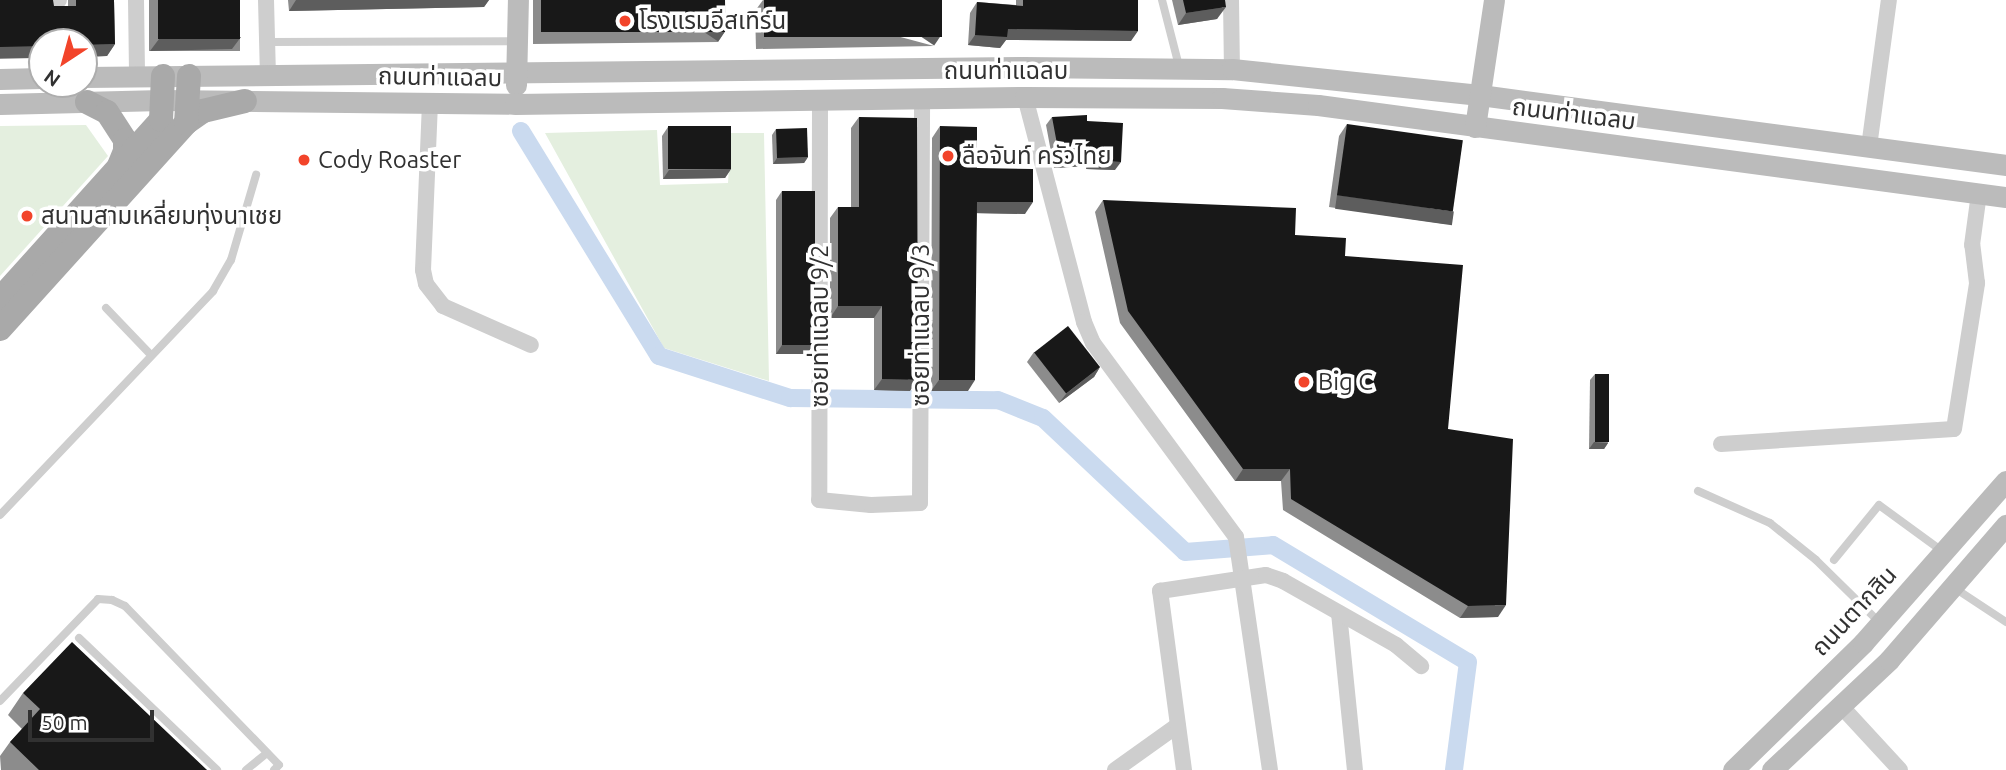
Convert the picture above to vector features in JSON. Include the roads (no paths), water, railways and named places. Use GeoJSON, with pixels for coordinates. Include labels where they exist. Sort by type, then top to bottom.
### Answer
{"type":"FeatureCollection","features":[{"type":"Feature","properties":{"kind":"main road"},"geometry":{"type":"LineString","coordinates":[[515,104],[518,0]]}},
{"type":"Feature","properties":{"kind":"main road"},"geometry":{"type":"LineString","coordinates":[[1475,127],[1494,0]]}},
{"type":"Feature","properties":{"kind":"main road","name":"ถนนท่าแฉลบ"},"geometry":{"type":"LineString","coordinates":[[98,77],[137,76],[188,100],[268,75],[1024,67],[1232,69],[1480,95],[2006,165]]}},
{"type":"Feature","properties":{"kind":"main road"},"geometry":{"type":"LineString","coordinates":[[1024,67],[1025,97]]}},
{"type":"Feature","properties":{"kind":"main road"},"geometry":{"type":"LineString","coordinates":[[0,79],[28,78]]}},
{"type":"Feature","properties":{"kind":"main road","name":"ถนนท่าแฉลบ"},"geometry":{"type":"LineString","coordinates":[[0,104],[87,102],[162,88]]}},
{"type":"Feature","properties":{"kind":"main road"},"geometry":{"type":"LineString","coordinates":[[0,299],[161,120],[162,88]]}},
{"type":"Feature","properties":{"kind":"main road","name":"ถนนท่าแฉลบ"},"geometry":{"type":"LineString","coordinates":[[245,101],[515,104],[1025,97],[1222,98],[1318,105],[2006,197]]}},
{"type":"Feature","properties":{"kind":"main road"},"geometry":{"type":"LineString","coordinates":[[0,329],[188,100],[202,111],[245,101]]}},
{"type":"Feature","properties":{"kind":"main road"},"geometry":{"type":"LineString","coordinates":[[87,102],[107,112],[125,140],[125,151],[118,167]]}},
{"type":"Feature","properties":{"kind":"main road","name":"ถนนตากสิน"},"geometry":{"type":"LineString","coordinates":[[1733,770],[1881,624],[2006,481]]}},
{"type":"Feature","properties":{"kind":"main road"},"geometry":{"type":"LineString","coordinates":[[1772,770],[1889,660],[2006,525]]}},
{"type":"Feature","properties":{"kind":"main road"},"geometry":{"type":"LineString","coordinates":[[1913,587],[1936,607]]}},
{"type":"Feature","properties":{"kind":"street"},"geometry":{"type":"LineString","coordinates":[[0,2],[59,0]]}},
{"type":"Feature","properties":{"kind":"street"},"geometry":{"type":"LineString","coordinates":[[136,0],[137,76]]}},
{"type":"Feature","properties":{"kind":"street"},"geometry":{"type":"LineString","coordinates":[[266,0],[268,75]]}},
{"type":"Feature","properties":{"kind":"street"},"geometry":{"type":"LineString","coordinates":[[1231,0],[1232,69]]}},
{"type":"Feature","properties":{"kind":"street"},"geometry":{"type":"LineString","coordinates":[[1869,147],[1889,0]]}},
{"type":"Feature","properties":{"kind":"street"},"geometry":{"type":"LineString","coordinates":[[1025,97],[1084,322],[1093,343],[1236,537],[1270,770]]}},
{"type":"Feature","properties":{"kind":"street","name":"ซอยท่าแฉลบ 9/3"},"geometry":{"type":"LineString","coordinates":[[871,505],[920,503],[922,98]]}},
{"type":"Feature","properties":{"kind":"street","name":"ซอยท่าแฉลบ 9/2"},"geometry":{"type":"LineString","coordinates":[[820,100],[819,500],[871,505]]}},
{"type":"Feature","properties":{"kind":"street"},"geometry":{"type":"LineString","coordinates":[[430,103],[423,270],[426,284],[443,306],[531,345]]}},
{"type":"Feature","properties":{"kind":"street"},"geometry":{"type":"LineString","coordinates":[[1721,444],[1954,429],[1977,283],[1972,245],[1979,193]]}},
{"type":"Feature","properties":{"kind":"street"},"geometry":{"type":"LineString","coordinates":[[1184,770],[1160,591],[1266,576],[1283,581],[1396,645],[1421,666]]}},
{"type":"Feature","properties":{"kind":"street"},"geometry":{"type":"LineString","coordinates":[[1339,613],[1355,770]]}},
{"type":"Feature","properties":{"kind":"street"},"geometry":{"type":"LineString","coordinates":[[1841,706],[1900,770]]}},
{"type":"Feature","properties":{"kind":"street"},"geometry":{"type":"LineString","coordinates":[[1115,770],[1178,725]]}},
{"type":"Feature","properties":{"kind":"lane"},"geometry":{"type":"LineString","coordinates":[[1162,0],[1179,69]]}},
{"type":"Feature","properties":{"kind":"lane"},"geometry":{"type":"LineString","coordinates":[[267,42],[517,41]]}},
{"type":"Feature","properties":{"kind":"lane"},"geometry":{"type":"LineString","coordinates":[[0,515],[225,274],[256,175]]}},
{"type":"Feature","properties":{"kind":"lane"},"geometry":{"type":"LineString","coordinates":[[106,308],[151,355]]}},
{"type":"Feature","properties":{"kind":"lane"},"geometry":{"type":"LineString","coordinates":[[1698,491],[1756,515],[1787,535],[1881,624]]}},
{"type":"Feature","properties":{"kind":"lane"},"geometry":{"type":"LineString","coordinates":[[1834,560],[1879,505],[1945,552]]}},
{"type":"Feature","properties":{"kind":"lane"},"geometry":{"type":"LineString","coordinates":[[1953,587],[2006,622]]}},
{"type":"Feature","properties":{"kind":"lane"},"geometry":{"type":"LineString","coordinates":[[0,701],[98,599],[112,600],[125,606],[267,752],[279,765],[274,770]]}},
{"type":"Feature","properties":{"kind":"lane"},"geometry":{"type":"LineString","coordinates":[[79,638],[217,770]]}},
{"type":"Feature","properties":{"kind":"lane"},"geometry":{"type":"LineString","coordinates":[[246,770],[267,752]]}},
{"type":"Feature","properties":{"kind":"waterway"},"geometry":{"type":"LineString","coordinates":[[521,131],[659,356],[790,398],[998,400],[1043,418],[1185,552],[1273,545],[1468,662],[1454,770]]}},
{"type":"Feature","properties":{"kind":"place","name":"โรงแรมอีสเทิร์น"},"geometry":{"type":"Point","coordinates":[625,21]}},
{"type":"Feature","properties":{"kind":"place","name":"ลือจันท์ ครัวไทย"},"geometry":{"type":"Point","coordinates":[948,156]}},
{"type":"Feature","properties":{"kind":"place","name":"Cody Roaster"},"geometry":{"type":"Point","coordinates":[304,160]}},
{"type":"Feature","properties":{"kind":"place","name":"สนามสามเหลี่ยมทุ่งนาเชย"},"geometry":{"type":"Point","coordinates":[27,216]}},
{"type":"Feature","properties":{"kind":"place","name":"Big C"},"geometry":{"type":"Point","coordinates":[1304,382]}}]}
